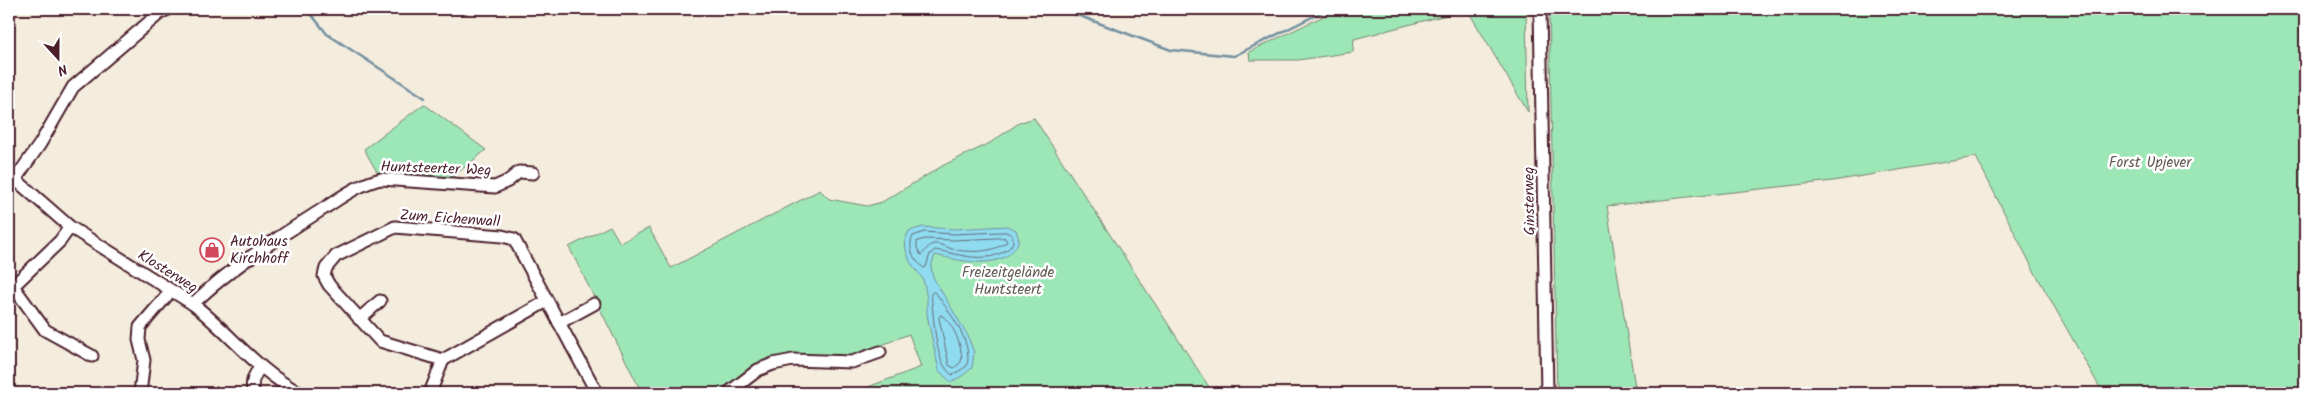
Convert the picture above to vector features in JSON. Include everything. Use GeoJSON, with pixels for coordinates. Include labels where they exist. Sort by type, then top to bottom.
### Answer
{"type":"FeatureCollection","features":[{"type":"Feature","properties":{"kind":"street"},"geometry":{"type":"LineString","coordinates":[[12,183],[40,144],[73,87],[152,19],[168,9]]}},
{"type":"Feature","properties":{"kind":"street","name":"Ginsterweg"},"geometry":{"type":"LineString","coordinates":[[1540,9],[1547,393]]}},
{"type":"Feature","properties":{"kind":"street","name":"Huntsteerter Weg"},"geometry":{"type":"LineString","coordinates":[[194,304],[209,288],[293,228],[366,183],[381,179],[495,187],[508,181],[520,172],[534,173]]}},
{"type":"Feature","properties":{"kind":"street","name":"Klosterweg"},"geometry":{"type":"LineString","coordinates":[[12,183],[70,227],[194,304],[261,367],[300,393]]}},
{"type":"Feature","properties":{"kind":"street","name":"Zum Eichenwall"},"geometry":{"type":"LineString","coordinates":[[442,360],[380,341],[328,285],[324,276],[326,268],[336,256],[395,226],[502,236],[514,239],[597,393]]}},
{"type":"Feature","properties":{"kind":"street"},"geometry":{"type":"LineString","coordinates":[[70,227],[60,241],[11,288],[45,330],[92,356]]}},
{"type":"Feature","properties":{"kind":"street"},"geometry":{"type":"LineString","coordinates":[[140,393],[144,360],[139,340],[140,327],[171,290]]}},
{"type":"Feature","properties":{"kind":"street"},"geometry":{"type":"LineString","coordinates":[[359,319],[380,301]]}},
{"type":"Feature","properties":{"kind":"street"},"geometry":{"type":"LineString","coordinates":[[430,393],[442,360],[547,301]]}},
{"type":"Feature","properties":{"kind":"street"},"geometry":{"type":"LineString","coordinates":[[559,323],[594,304]]}},
{"type":"Feature","properties":{"kind":"street"},"geometry":{"type":"LineString","coordinates":[[728,393],[758,370],[773,364],[793,360],[852,362],[880,352]]}},
{"type":"Feature","properties":{"kind":"street"},"geometry":{"type":"LineString","coordinates":[[254,393],[252,389],[253,379],[261,367]]}},
{"type":"Feature","properties":{"kind":"green space"},"geometry":{"type":"Polygon","coordinates":[[[1338,9],[1456,9],[1458,12],[1354,39],[1353,52],[1298,60],[1250,60],[1249,52],[1338,9]]]}},
{"type":"Feature","properties":{"kind":"green space"},"geometry":{"type":"Polygon","coordinates":[[[1467,9],[1526,9],[1528,112],[1467,9]]]}},
{"type":"Feature","properties":{"kind":"green space","name":"Forst Upjever"},"geometry":{"type":"Polygon","coordinates":[[[1549,9],[2305,9],[2305,393],[2103,393],[2033,269],[1976,157],[1833,181],[1607,206],[1636,393],[1557,393],[1549,9]]]}},
{"type":"Feature","properties":{"kind":"green space"},"geometry":{"type":"Polygon","coordinates":[[[424,104],[486,150],[444,184],[381,179],[364,149],[424,104]]]}},
{"type":"Feature","properties":{"kind":"green space","name":"Freizeitgelände Huntsteert"},"geometry":{"type":"Polygon","coordinates":[[[1034,118],[1213,393],[852,393],[921,367],[909,334],[855,356],[794,355],[773,359],[752,368],[716,393],[642,393],[569,247],[610,226],[620,243],[649,228],[671,268],[820,190],[829,199],[867,206],[882,202],[944,165],[990,143],[1019,123],[1034,118]]]}},
{"type":"Feature","properties":{"kind":"water"},"geometry":{"type":"Polygon","coordinates":[[[1007,226],[1016,230],[1019,240],[1013,250],[1004,257],[994,261],[970,262],[935,255],[931,267],[933,277],[968,336],[974,353],[972,368],[951,382],[939,371],[927,315],[927,298],[923,279],[910,262],[905,240],[909,231],[923,227],[953,229],[1007,226]]]}},
{"type":"Feature","properties":{"kind":"waterway"},"geometry":{"type":"LineString","coordinates":[[307,9],[327,34],[425,98]]}},
{"type":"Feature","properties":{"kind":"waterway"},"geometry":{"type":"LineString","coordinates":[[1061,9],[1171,50],[1234,56],[1328,9]]}},
{"type":"Feature","properties":{"kind":"place","name":"Autohaus Kirchhoff"},"geometry":{"type":"Point","coordinates":[212,250]}}]}
